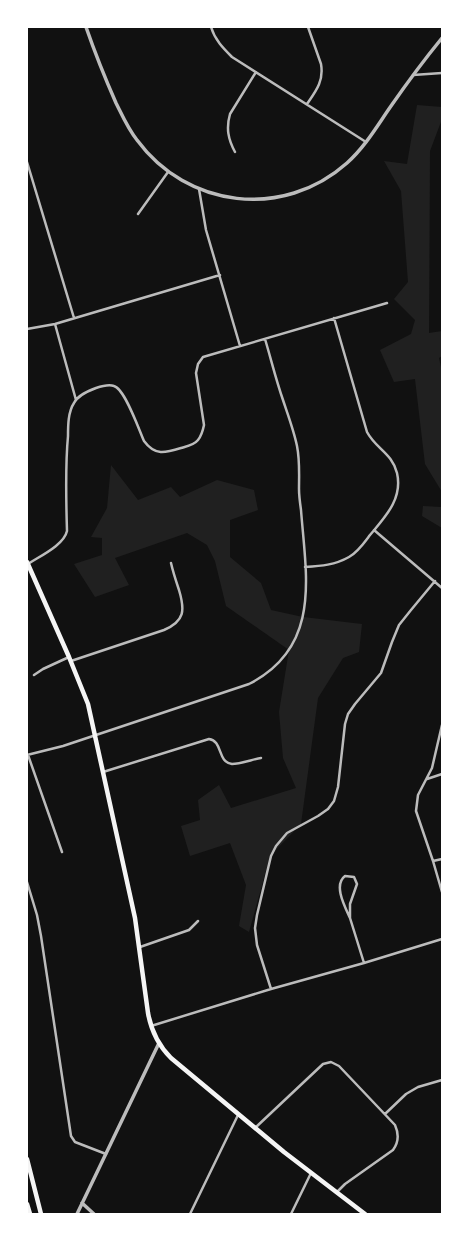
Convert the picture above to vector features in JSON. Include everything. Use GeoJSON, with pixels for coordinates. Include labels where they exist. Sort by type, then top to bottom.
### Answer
{"type":"FeatureCollection","features":[{"type":"Feature","properties":{"kind":"main road"},"geometry":{"type":"LineString","coordinates":[[27,563],[70,659],[88,704],[135,918],[150,1026],[159,1043],[171,1058],[238,1115],[365,1214]]}},
{"type":"Feature","properties":{"kind":"main road"},"geometry":{"type":"LineString","coordinates":[[27,1159],[41,1214]]}},
{"type":"Feature","properties":{"kind":"main road"},"geometry":{"type":"LineString","coordinates":[[27,1204],[30,1214]]}},
{"type":"Feature","properties":{"kind":"street"},"geometry":{"type":"LineString","coordinates":[[86,27],[98,61],[125,120],[142,148],[155,162],[185,183],[199,189],[230,198],[250,200],[262,200],[289,195],[314,186],[332,176],[353,158],[366,142],[413,75],[442,38]]}},
{"type":"Feature","properties":{"kind":"street"},"geometry":{"type":"LineString","coordinates":[[211,27],[214,36],[232,57],[366,142]]}},
{"type":"Feature","properties":{"kind":"street"},"geometry":{"type":"LineString","coordinates":[[307,104],[319,87],[322,76],[322,64],[308,27]]}},
{"type":"Feature","properties":{"kind":"street"},"geometry":{"type":"LineString","coordinates":[[235,152],[229,140],[228,120],[230,114],[256,72]]}},
{"type":"Feature","properties":{"kind":"street"},"geometry":{"type":"LineString","coordinates":[[413,75],[442,73]]}},
{"type":"Feature","properties":{"kind":"street"},"geometry":{"type":"LineString","coordinates":[[27,162],[74,319]]}},
{"type":"Feature","properties":{"kind":"street"},"geometry":{"type":"LineString","coordinates":[[138,214],[168,172]]}},
{"type":"Feature","properties":{"kind":"street"},"geometry":{"type":"LineString","coordinates":[[199,189],[206,230],[240,346]]}},
{"type":"Feature","properties":{"kind":"street"},"geometry":{"type":"LineString","coordinates":[[27,329],[74,319],[220,276]]}},
{"type":"Feature","properties":{"kind":"street"},"geometry":{"type":"LineString","coordinates":[[27,563],[62,542],[66,535],[65,468],[71,409],[76,400],[89,391],[105,386],[113,385],[117,387],[123,394],[147,446],[156,451],[172,451],[194,443],[201,436],[204,425],[196,373],[200,360],[206,355],[265,339],[387,302]]}},
{"type":"Feature","properties":{"kind":"street"},"geometry":{"type":"LineString","coordinates":[[305,566],[331,564],[349,557],[359,549],[390,511],[398,490],[396,472],[390,457],[376,445],[367,432],[334,318]]}},
{"type":"Feature","properties":{"kind":"street"},"geometry":{"type":"LineString","coordinates":[[55,324],[76,400]]}},
{"type":"Feature","properties":{"kind":"street"},"geometry":{"type":"LineString","coordinates":[[62,852],[28,755],[240,688],[266,675],[284,656],[297,634],[306,605],[307,584],[299,489],[299,454],[265,339]]}},
{"type":"Feature","properties":{"kind":"street"},"geometry":{"type":"LineString","coordinates":[[374,530],[442,588]]}},
{"type":"Feature","properties":{"kind":"street"},"geometry":{"type":"LineString","coordinates":[[34,675],[43,669],[70,659],[164,630],[177,623],[183,612],[183,604],[171,563]]}},
{"type":"Feature","properties":{"kind":"street"},"geometry":{"type":"LineString","coordinates":[[271,989],[257,945],[255,928],[271,856],[276,846],[287,833],[328,809],[334,801],[338,787],[345,724],[348,714],[381,673],[392,642],[400,626],[435,581]]}},
{"type":"Feature","properties":{"kind":"street"},"geometry":{"type":"LineString","coordinates":[[442,725],[432,768],[418,795],[416,811],[442,892]]}},
{"type":"Feature","properties":{"kind":"street"},"geometry":{"type":"LineString","coordinates":[[104,772],[210,739],[214,740],[222,757],[228,762],[235,764],[261,758]]}},
{"type":"Feature","properties":{"kind":"street"},"geometry":{"type":"LineString","coordinates":[[426,779],[442,774]]}},
{"type":"Feature","properties":{"kind":"street"},"geometry":{"type":"LineString","coordinates":[[433,862],[442,859]]}},
{"type":"Feature","properties":{"kind":"street"},"geometry":{"type":"LineString","coordinates":[[350,918],[350,904],[357,884],[354,877],[345,876],[340,883],[343,901],[364,963]]}},
{"type":"Feature","properties":{"kind":"street"},"geometry":{"type":"LineString","coordinates":[[27,882],[42,936],[71,1136],[75,1142],[106,1154]]}},
{"type":"Feature","properties":{"kind":"street"},"geometry":{"type":"LineString","coordinates":[[140,947],[189,930],[198,921]]}},
{"type":"Feature","properties":{"kind":"street"},"geometry":{"type":"LineString","coordinates":[[150,1026],[442,939]]}},
{"type":"Feature","properties":{"kind":"street"},"geometry":{"type":"LineString","coordinates":[[77,1214],[159,1043]]}},
{"type":"Feature","properties":{"kind":"street"},"geometry":{"type":"LineString","coordinates":[[255,1128],[320,1066],[327,1062],[335,1063],[339,1066],[395,1125],[398,1140],[395,1148],[345,1184],[337,1192]]}},
{"type":"Feature","properties":{"kind":"street"},"geometry":{"type":"LineString","coordinates":[[384,1114],[406,1094],[442,1080]]}},
{"type":"Feature","properties":{"kind":"street"},"geometry":{"type":"LineString","coordinates":[[190,1214],[238,1115]]}},
{"type":"Feature","properties":{"kind":"street"},"geometry":{"type":"LineString","coordinates":[[291,1214],[311,1173]]}},
{"type":"Feature","properties":{"kind":"street"},"geometry":{"type":"LineString","coordinates":[[82,1203],[94,1214]]}},
{"type":"Feature","properties":{"kind":"shaded area"},"geometry":{"type":"Polygon","coordinates":[[[417,105],[442,107],[442,119],[430,151],[429,333],[442,331],[442,356],[439,358],[442,372],[442,492],[425,464],[415,379],[394,382],[380,350],[411,334],[415,320],[394,299],[408,282],[401,191],[384,161],[407,164],[417,105]]]}},
{"type":"Feature","properties":{"kind":"shaded area"},"geometry":{"type":"Polygon","coordinates":[[[111,465],[138,500],[171,487],[180,497],[217,480],[254,490],[258,510],[230,520],[230,557],[261,583],[271,610],[303,617],[362,624],[359,652],[343,658],[318,698],[301,824],[270,856],[249,932],[239,926],[246,885],[230,843],[190,856],[181,826],[200,820],[198,800],[219,785],[231,808],[296,788],[283,758],[279,712],[289,650],[226,606],[215,561],[207,545],[187,533],[115,558],[129,585],[95,597],[74,564],[102,555],[102,538],[91,537],[107,508],[111,465]]]}},
{"type":"Feature","properties":{"kind":"shaded area"},"geometry":{"type":"Polygon","coordinates":[[[442,504],[442,528],[422,516],[423,506],[441,507],[442,504]]]}}]}
